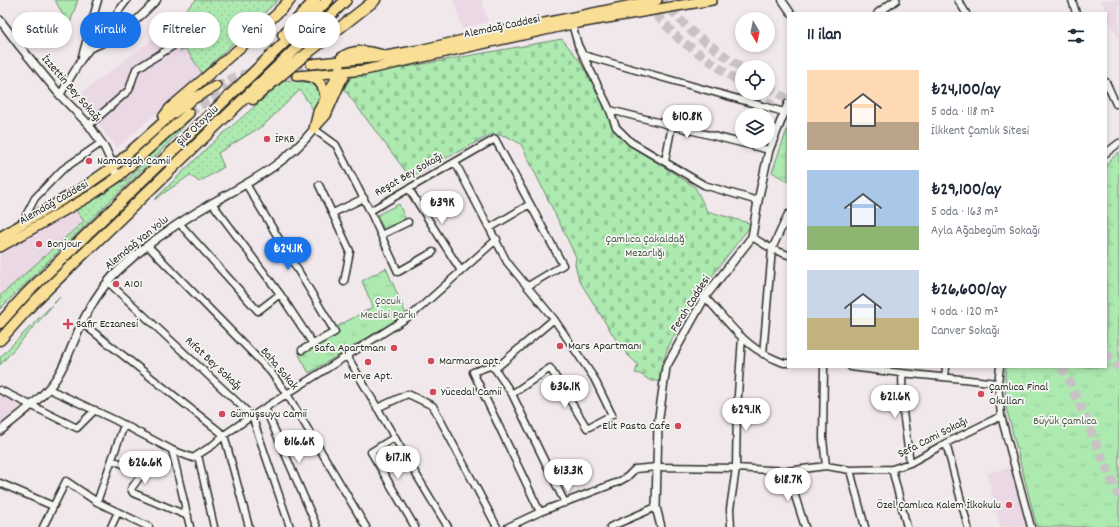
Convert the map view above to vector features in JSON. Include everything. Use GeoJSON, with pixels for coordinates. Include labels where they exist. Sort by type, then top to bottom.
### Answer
{"type":"FeatureCollection","features":[{"type":"Feature","properties":{"kind":"highway"},"geometry":{"type":"LineString","coordinates":[[280,10],[292,0]]}},
{"type":"Feature","properties":{"kind":"highway"},"geometry":{"type":"LineString","coordinates":[[243,82],[272,46],[315,0]]}},
{"type":"Feature","properties":{"kind":"highway","name":"Şile Otoyolu"},"geometry":{"type":"LineString","coordinates":[[0,323],[25,295],[80,240],[328,0]]}},
{"type":"Feature","properties":{"kind":"highway","name":"Şile Otoyolu"},"geometry":{"type":"LineString","coordinates":[[0,340],[46,290],[346,0]]}},
{"type":"Feature","properties":{"kind":"highway"},"geometry":{"type":"LineString","coordinates":[[186,156],[300,59],[375,0]]}},
{"type":"Feature","properties":{"kind":"main road"},"geometry":{"type":"LineString","coordinates":[[597,12],[613,5],[618,0]]}},
{"type":"Feature","properties":{"kind":"main road","name":"Alemdağ Caddesi"},"geometry":{"type":"LineString","coordinates":[[340,62],[341,58],[347,54],[375,52],[388,56],[420,50],[485,34],[657,0]]}},
{"type":"Feature","properties":{"kind":"main road","name":"Alemdağ Caddesi"},"geometry":{"type":"LineString","coordinates":[[325,97],[323,86],[316,79],[297,76],[365,70],[572,24],[712,0]]}},
{"type":"Feature","properties":{"kind":"main road"},"geometry":{"type":"LineString","coordinates":[[145,138],[170,108],[250,39],[280,10]]}},
{"type":"Feature","properties":{"kind":"main road"},"geometry":{"type":"LineString","coordinates":[[311,64],[340,62],[339,73],[318,112],[314,129]]}},
{"type":"Feature","properties":{"kind":"main road"},"geometry":{"type":"LineString","coordinates":[[314,129],[326,115],[341,81],[347,76],[365,70]]}},
{"type":"Feature","properties":{"kind":"main road","name":"Alemdağ Caddesi"},"geometry":{"type":"LineString","coordinates":[[0,237],[84,187],[114,166],[182,107],[216,86]]}},
{"type":"Feature","properties":{"kind":"main road","name":"Alemdağ Caddesi"},"geometry":{"type":"LineString","coordinates":[[0,247],[90,196],[118,177],[189,113]]}},
{"type":"Feature","properties":{"kind":"street"},"geometry":{"type":"LineString","coordinates":[[81,60],[98,0]]}},
{"type":"Feature","properties":{"kind":"street"},"geometry":{"type":"LineString","coordinates":[[118,12],[127,0]]}},
{"type":"Feature","properties":{"kind":"street"},"geometry":{"type":"LineString","coordinates":[[141,16],[157,0]]}},
{"type":"Feature","properties":{"kind":"street"},"geometry":{"type":"LineString","coordinates":[[782,0],[790,12]]}},
{"type":"Feature","properties":{"kind":"street"},"geometry":{"type":"LineString","coordinates":[[879,12],[896,0]]}},
{"type":"Feature","properties":{"kind":"street"},"geometry":{"type":"LineString","coordinates":[[958,0],[965,12]]}},
{"type":"Feature","properties":{"kind":"street"},"geometry":{"type":"LineString","coordinates":[[1072,0],[1076,12]]}},
{"type":"Feature","properties":{"kind":"street","name":"İzzettin Bey Sokağı"},"geometry":{"type":"LineString","coordinates":[[0,20],[60,95],[89,125],[114,166],[118,177]]}},
{"type":"Feature","properties":{"kind":"street"},"geometry":{"type":"LineString","coordinates":[[572,24],[583,55],[610,110],[616,127],[632,142],[704,185],[758,201]]}},
{"type":"Feature","properties":{"kind":"street"},"geometry":{"type":"LineString","coordinates":[[60,95],[81,60],[91,48]]}},
{"type":"Feature","properties":{"kind":"street"},"geometry":{"type":"LineString","coordinates":[[89,125],[129,90],[136,68],[170,48]]}},
{"type":"Feature","properties":{"kind":"street"},"geometry":{"type":"LineString","coordinates":[[583,55],[784,112]]}},
{"type":"Feature","properties":{"kind":"street"},"geometry":{"type":"LineString","coordinates":[[1107,84],[1116,104]]}},
{"type":"Feature","properties":{"kind":"street","name":"Ferah Caddesi"},"geometry":{"type":"LineString","coordinates":[[661,527],[656,507],[658,424],[666,367],[705,298],[752,237],[769,150],[787,106]]}},
{"type":"Feature","properties":{"kind":"street"},"geometry":{"type":"LineString","coordinates":[[610,110],[769,150]]}},
{"type":"Feature","properties":{"kind":"street"},"geometry":{"type":"LineString","coordinates":[[665,161],[672,126]]}},
{"type":"Feature","properties":{"kind":"street","name":"Alemdağ Yan Yolu"},"geometry":{"type":"LineString","coordinates":[[0,431],[49,389],[58,376],[94,300],[122,266],[179,223],[278,164],[306,139],[314,129]]}},
{"type":"Feature","properties":{"kind":"street","name":"Reşat Bey Sokağı"},"geometry":{"type":"LineString","coordinates":[[314,129],[336,145],[370,211],[455,162],[497,239],[507,262],[554,319],[594,378],[612,415],[587,428],[550,368],[512,394]]}},
{"type":"Feature","properties":{"kind":"street"},"geometry":{"type":"LineString","coordinates":[[455,162],[495,140],[562,265],[528,286]]}},
{"type":"Feature","properties":{"kind":"street"},"geometry":{"type":"LineString","coordinates":[[22,225],[35,198],[62,170],[101,143]]}},
{"type":"Feature","properties":{"kind":"street"},"geometry":{"type":"LineString","coordinates":[[1107,152],[1119,143]]}},
{"type":"Feature","properties":{"kind":"street"},"geometry":{"type":"LineString","coordinates":[[246,184],[335,332],[302,350]]}},
{"type":"Feature","properties":{"kind":"street"},"geometry":{"type":"LineString","coordinates":[[319,185],[350,251],[344,282]]}},
{"type":"Feature","properties":{"kind":"street"},"geometry":{"type":"LineString","coordinates":[[409,189],[461,271]]}},
{"type":"Feature","properties":{"kind":"street"},"geometry":{"type":"LineString","coordinates":[[333,213],[364,198]]}},
{"type":"Feature","properties":{"kind":"street"},"geometry":{"type":"LineString","coordinates":[[212,203],[280,294],[313,344]]}},
{"type":"Feature","properties":{"kind":"street"},"geometry":{"type":"LineString","coordinates":[[490,228],[530,204]]}},
{"type":"Feature","properties":{"kind":"street"},"geometry":{"type":"LineString","coordinates":[[370,211],[398,272],[433,252]]}},
{"type":"Feature","properties":{"kind":"street"},"geometry":{"type":"LineString","coordinates":[[763,354],[772,249],[787,216]]}},
{"type":"Feature","properties":{"kind":"street"},"geometry":{"type":"LineString","coordinates":[[381,235],[408,222]]}},
{"type":"Feature","properties":{"kind":"street"},"geometry":{"type":"LineString","coordinates":[[179,223],[258,311],[280,294]]}},
{"type":"Feature","properties":{"kind":"street"},"geometry":{"type":"LineString","coordinates":[[752,237],[772,249],[787,255]]}},
{"type":"Feature","properties":{"kind":"street"},"geometry":{"type":"LineString","coordinates":[[49,389],[95,410],[172,450],[193,458],[252,416],[413,314],[497,239]]}},
{"type":"Feature","properties":{"kind":"street","name":"Baha Sokak"},"geometry":{"type":"LineString","coordinates":[[148,246],[270,371],[287,394],[366,527]]}},
{"type":"Feature","properties":{"kind":"street","name":"Rıfat Bey Sokağı"},"geometry":{"type":"LineString","coordinates":[[108,282],[252,416],[290,527]]}},
{"type":"Feature","properties":{"kind":"street"},"geometry":{"type":"LineString","coordinates":[[705,298],[742,337],[763,354],[787,363]]}},
{"type":"Feature","properties":{"kind":"street"},"geometry":{"type":"LineString","coordinates":[[495,369],[554,319]]}},
{"type":"Feature","properties":{"kind":"street"},"geometry":{"type":"LineString","coordinates":[[82,323],[224,435],[249,527]]}},
{"type":"Feature","properties":{"kind":"street"},"geometry":{"type":"LineString","coordinates":[[731,527],[730,509],[736,468],[737,409],[742,337]]}},
{"type":"Feature","properties":{"kind":"street"},"geometry":{"type":"LineString","coordinates":[[347,356],[395,437],[416,476],[448,527]]}},
{"type":"Feature","properties":{"kind":"street"},"geometry":{"type":"LineString","coordinates":[[508,527],[540,512],[565,504],[512,394],[495,369],[490,366],[473,372],[540,512]]}},
{"type":"Feature","properties":{"kind":"street"},"geometry":{"type":"LineString","coordinates":[[824,368],[823,439],[826,466]]}},
{"type":"Feature","properties":{"kind":"street"},"geometry":{"type":"LineString","coordinates":[[864,368],[902,373],[910,370],[945,376],[998,382]]}},
{"type":"Feature","properties":{"kind":"street"},"geometry":{"type":"LineString","coordinates":[[945,376],[946,368]]}},
{"type":"Feature","properties":{"kind":"street"},"geometry":{"type":"LineString","coordinates":[[1000,368],[998,382],[1001,416],[1031,527]]}},
{"type":"Feature","properties":{"kind":"street"},"geometry":{"type":"LineString","coordinates":[[902,373],[903,412],[910,463]]}},
{"type":"Feature","properties":{"kind":"street"},"geometry":{"type":"LineString","coordinates":[[0,390],[77,428],[95,410]]}},
{"type":"Feature","properties":{"kind":"street"},"geometry":{"type":"LineString","coordinates":[[377,408],[408,394],[433,406],[497,527]]}},
{"type":"Feature","properties":{"kind":"street"},"geometry":{"type":"LineString","coordinates":[[265,408],[317,527]]}},
{"type":"Feature","properties":{"kind":"street","name":"Sefa Cami Sokağı"},"geometry":{"type":"LineString","coordinates":[[565,504],[618,482],[636,469],[658,467],[736,468],[787,471],[826,466],[850,470],[892,469],[910,463],[946,443],[1001,416]]}},
{"type":"Feature","properties":{"kind":"street"},"geometry":{"type":"LineString","coordinates":[[98,502],[124,425]]}},
{"type":"Feature","properties":{"kind":"street"},"geometry":{"type":"LineString","coordinates":[[395,437],[371,452],[415,527]]}},
{"type":"Feature","properties":{"kind":"street"},"geometry":{"type":"LineString","coordinates":[[946,443],[968,527]]}},
{"type":"Feature","properties":{"kind":"street"},"geometry":{"type":"LineString","coordinates":[[172,450],[190,527]]}},
{"type":"Feature","properties":{"kind":"street"},"geometry":{"type":"LineString","coordinates":[[198,455],[214,527]]}},
{"type":"Feature","properties":{"kind":"street"},"geometry":{"type":"LineString","coordinates":[[112,460],[139,470],[141,475],[131,489],[133,493],[188,516]]}},
{"type":"Feature","properties":{"kind":"street"},"geometry":{"type":"LineString","coordinates":[[892,469],[907,527]]}},
{"type":"Feature","properties":{"kind":"street"},"geometry":{"type":"LineString","coordinates":[[850,470],[865,527]]}},
{"type":"Feature","properties":{"kind":"street"},"geometry":{"type":"LineString","coordinates":[[787,471],[805,527]]}},
{"type":"Feature","properties":{"kind":"street"},"geometry":{"type":"LineString","coordinates":[[43,527],[66,481],[98,502],[150,527]]}},
{"type":"Feature","properties":{"kind":"street"},"geometry":{"type":"LineString","coordinates":[[0,483],[53,506]]}},
{"type":"Feature","properties":{"kind":"street"},"geometry":{"type":"LineString","coordinates":[[610,527],[656,507]]}},
{"type":"Feature","properties":{"kind":"street"},"geometry":{"type":"LineString","coordinates":[[111,527],[118,512]]}},
{"type":"Feature","properties":{"kind":"shaded area"},"geometry":{"type":"Polygon","coordinates":[[[454,0],[482,0],[488,22],[462,29],[454,0]]]}},
{"type":"Feature","properties":{"kind":"shaded area"},"geometry":{"type":"Polygon","coordinates":[[[1101,0],[1119,0],[1119,40],[1109,20],[1107,12],[1101,0]]]}},
{"type":"Feature","properties":{"kind":"shaded area"},"geometry":{"type":"Polygon","coordinates":[[[149,42],[149,48],[178,48],[181,51],[185,49],[202,73],[117,148],[76,97],[149,42]]]}},
{"type":"Feature","properties":{"kind":"shaded area"},"geometry":{"type":"Polygon","coordinates":[[[74,208],[84,221],[0,296],[0,251],[74,208]]]}},
{"type":"Feature","properties":{"kind":"shaded area"},"geometry":{"type":"Polygon","coordinates":[[[0,395],[21,407],[0,424],[0,395]]]}},
{"type":"Feature","properties":{"kind":"shaded area","name":"Özel Çamlıca Kalem İlkokulu"},"geometry":{"type":"Polygon","coordinates":[[[1011,467],[1028,527],[1000,527],[987,473],[1011,467]]]}},
{"type":"Feature","properties":{"kind":"green space"},"geometry":{"type":"Polygon","coordinates":[[[55,0],[78,0],[72,17],[72,12],[61,12],[55,0]]]}},
{"type":"Feature","properties":{"kind":"green space"},"geometry":{"type":"Polygon","coordinates":[[[196,0],[278,0],[266,12],[228,12],[228,48],[202,73],[186,49],[181,51],[178,48],[220,48],[220,12],[183,12],[196,0]]]}},
{"type":"Feature","properties":{"kind":"green space","name":"Çamlıca Çakaldağ Mezarlığı"},"geometry":{"type":"Polygon","coordinates":[[[562,39],[579,60],[606,106],[610,122],[617,133],[633,147],[695,187],[707,211],[752,224],[706,285],[681,324],[667,351],[659,381],[651,381],[640,374],[635,373],[638,365],[621,348],[579,280],[575,264],[576,257],[521,144],[506,136],[492,134],[410,177],[344,89],[351,77],[562,39]]]}},
{"type":"Feature","properties":{"kind":"green space"},"geometry":{"type":"Polygon","coordinates":[[[285,80],[312,83],[321,93],[314,111],[300,90],[264,125],[218,153],[224,167],[199,182],[190,175],[154,200],[209,146],[285,80]]]}},
{"type":"Feature","properties":{"kind":"green space"},"geometry":{"type":"Polygon","coordinates":[[[191,119],[155,157],[0,309],[0,296],[84,221],[74,208],[129,178],[161,143],[191,119]]]}},
{"type":"Feature","properties":{"kind":"green space"},"geometry":{"type":"Polygon","coordinates":[[[787,130],[787,181],[772,172],[787,130]]]}},
{"type":"Feature","properties":{"kind":"green space","name":"Büyük Çamlıca"},"geometry":{"type":"Polygon","coordinates":[[[1119,152],[1119,527],[1037,527],[1006,407],[1006,368],[1107,368],[1107,163],[1119,152]]]}},
{"type":"Feature","properties":{"kind":"green space"},"geometry":{"type":"Polygon","coordinates":[[[399,204],[406,220],[385,231],[377,215],[399,204]]]}},
{"type":"Feature","properties":{"kind":"green space","name":"Çocuk Meclisi Parkı"},"geometry":{"type":"Polygon","coordinates":[[[386,268],[406,314],[309,373],[299,355],[339,334],[336,327],[373,307],[362,281],[386,268]]]}},
{"type":"Feature","properties":{"kind":"green space"},"geometry":{"type":"Polygon","coordinates":[[[60,297],[0,365],[0,357],[60,297]]]}},
{"type":"Feature","properties":{"kind":"tunnel"},"geometry":{"type":"LineString","coordinates":[[661,0],[692,32],[735,63]]}},
{"type":"Feature","properties":{"kind":"tunnel"},"geometry":{"type":"LineString","coordinates":[[647,5],[679,39],[735,79]]}},
{"type":"Feature","properties":{"kind":"tunnel"},"geometry":{"type":"LineString","coordinates":[[216,86],[237,76],[257,71],[311,64]]}},
{"type":"Feature","properties":{"kind":"tunnel"},"geometry":{"type":"LineString","coordinates":[[189,113],[232,88],[260,81],[297,76]]}},
{"type":"Feature","properties":{"kind":"tunnel"},"geometry":{"type":"LineString","coordinates":[[775,91],[787,99]]}},
{"type":"Feature","properties":{"kind":"tunnel"},"geometry":{"type":"LineString","coordinates":[[765,100],[787,116]]}},
{"type":"Feature","properties":{"kind":"tunnel"},"geometry":{"type":"LineString","coordinates":[[1107,354],[1119,368]]}},
{"type":"Feature","properties":{"kind":"tunnel"},"geometry":{"type":"LineString","coordinates":[[1062,368],[1067,375],[1119,497]]}},
{"type":"Feature","properties":{"kind":"place","name":"İPKB"},"geometry":{"type":"Point","coordinates":[267,139]}},
{"type":"Feature","properties":{"kind":"place","name":"Namazgah Camii"},"geometry":{"type":"Point","coordinates":[89,161]}},
{"type":"Feature","properties":{"kind":"place","name":"Bonjour"},"geometry":{"type":"Point","coordinates":[39,244]}},
{"type":"Feature","properties":{"kind":"place","name":"A101"},"geometry":{"type":"Point","coordinates":[116,284]}},
{"type":"Feature","properties":{"kind":"place","name":"Safir Eczanesi"},"geometry":{"type":"Point","coordinates":[68,324]}},
{"type":"Feature","properties":{"kind":"place","name":"Mars Apartmanı"},"geometry":{"type":"Point","coordinates":[560,346]}},
{"type":"Feature","properties":{"kind":"place","name":"Safa Apartmanı"},"geometry":{"type":"Point","coordinates":[394,348]}},
{"type":"Feature","properties":{"kind":"place","name":"Marmara apt."},"geometry":{"type":"Point","coordinates":[431,361]}},
{"type":"Feature","properties":{"kind":"place","name":"Merve Apt."},"geometry":{"type":"Point","coordinates":[368,362]}},
{"type":"Feature","properties":{"kind":"place","name":"Yücedal Camii"},"geometry":{"type":"Point","coordinates":[433,392]}},
{"type":"Feature","properties":{"kind":"place","name":"Çamlıca Final Okulları"},"geometry":{"type":"Point","coordinates":[981,394]}},
{"type":"Feature","properties":{"kind":"place","name":"Gümüşsuyu Camii"},"geometry":{"type":"Point","coordinates":[222,414]}},
{"type":"Feature","properties":{"kind":"place","name":"Elit Pasta Cafe"},"geometry":{"type":"Point","coordinates":[678,426]}},
{"type":"Feature","properties":{"kind":"place","name":"Özel Çamlıca Kalem İlkokulu"},"geometry":{"type":"Point","coordinates":[1009,505]}}]}
